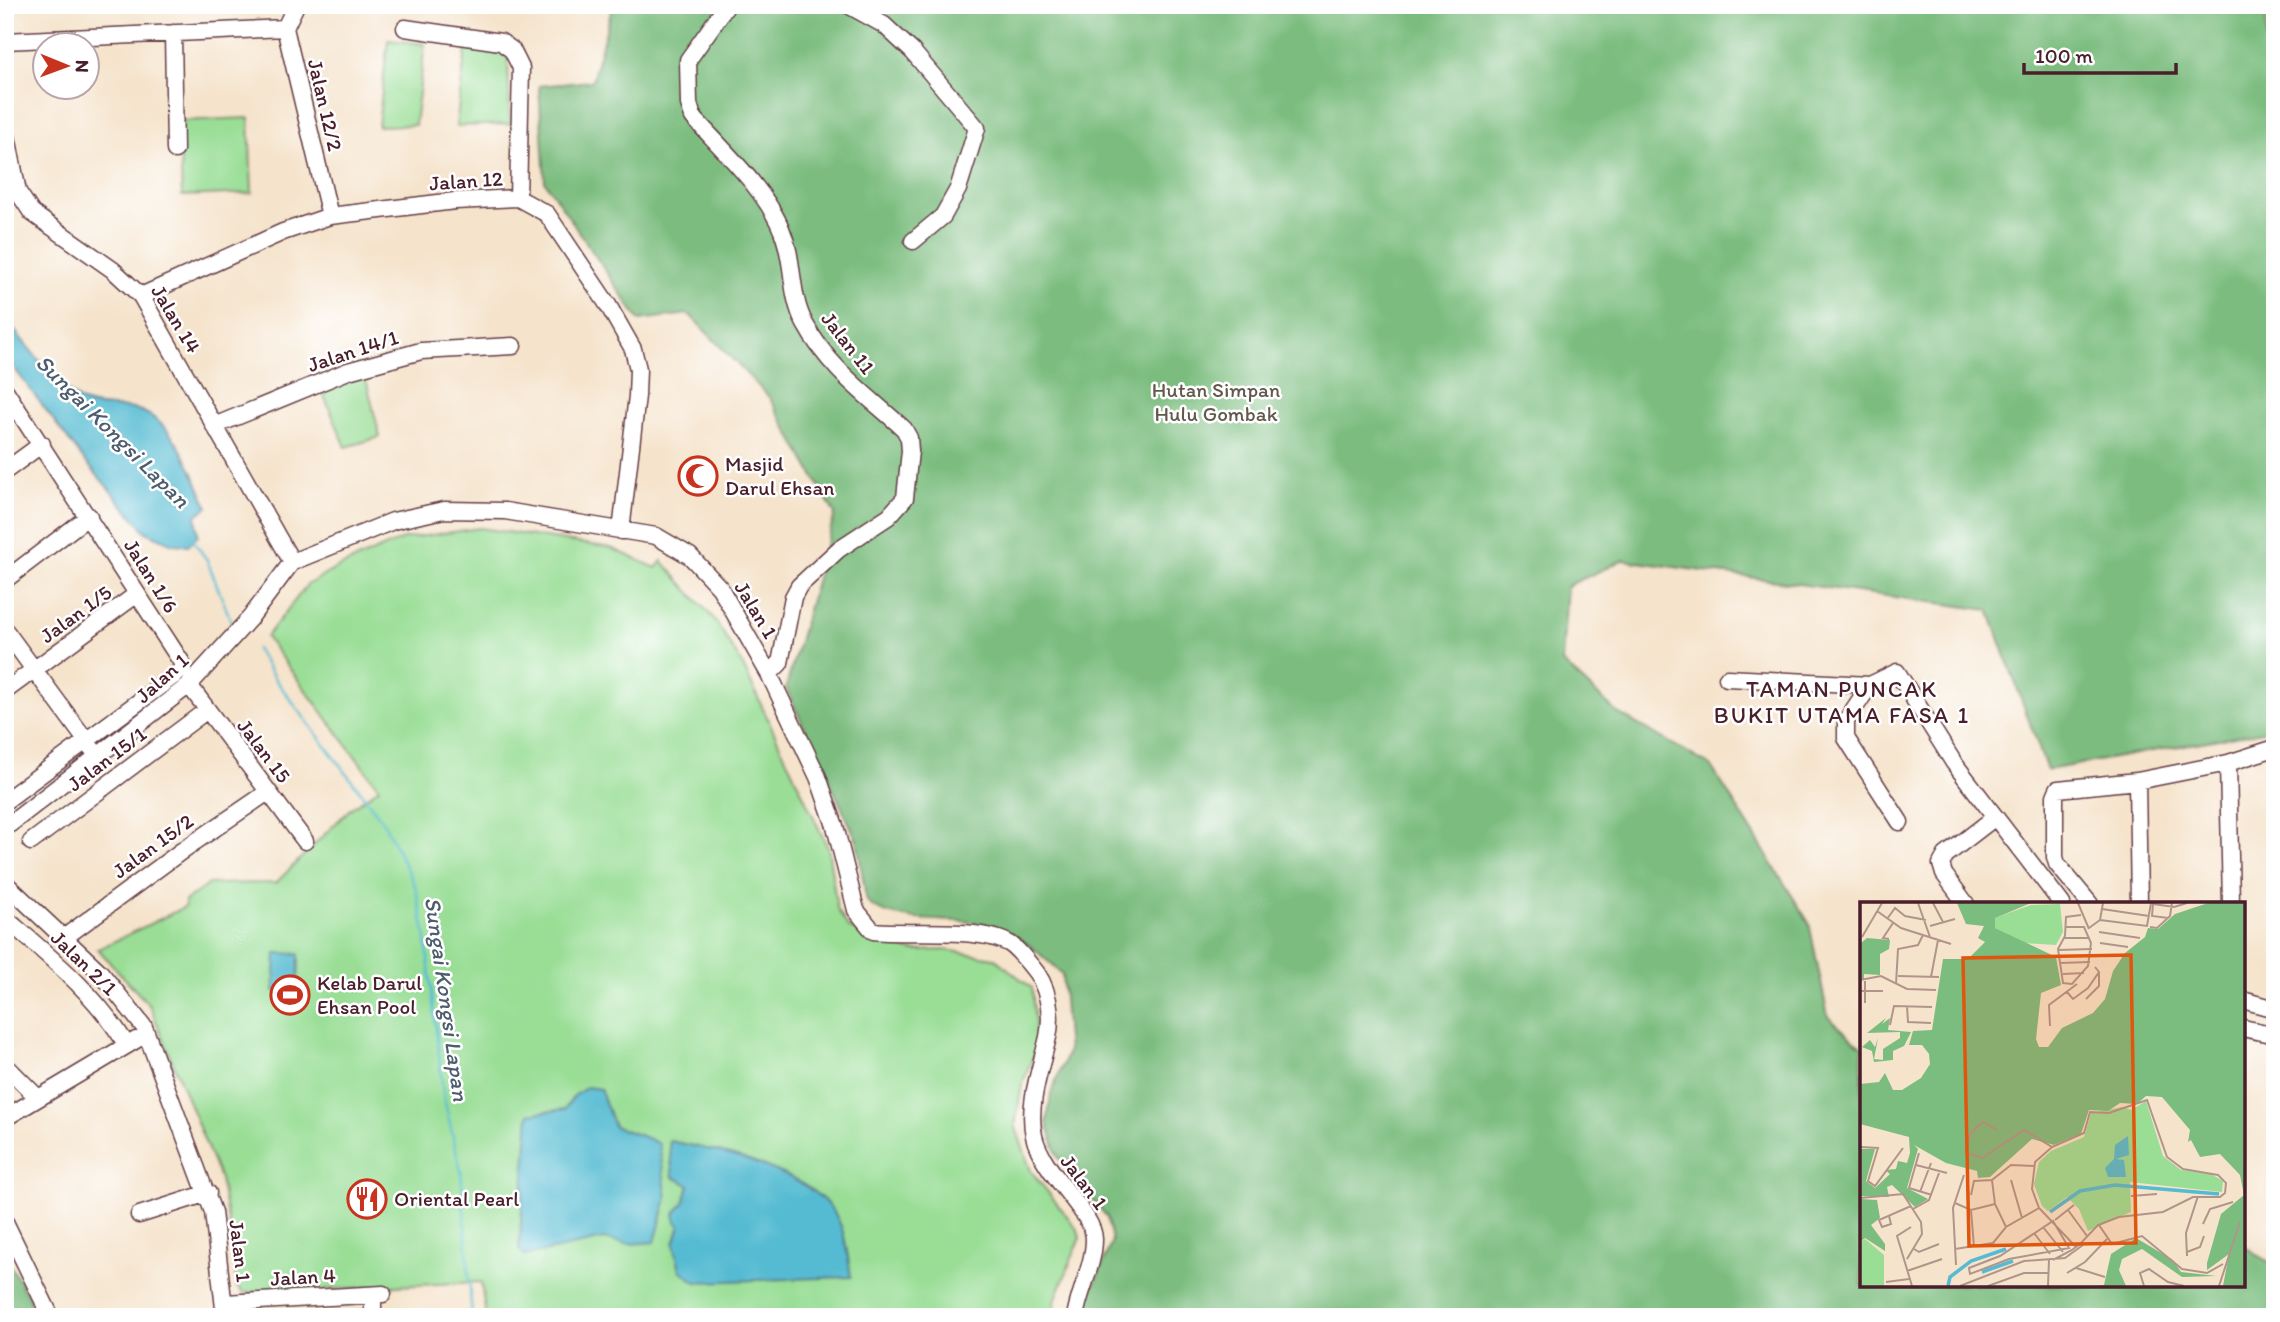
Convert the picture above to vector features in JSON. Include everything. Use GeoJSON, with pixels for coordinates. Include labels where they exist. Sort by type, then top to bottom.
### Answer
{"type":"FeatureCollection","features":[{"type":"Feature","properties":{"kind":"street"},"geometry":{"type":"LineString","coordinates":[[5,41],[285,28],[296,5]]}},
{"type":"Feature","properties":{"kind":"street","name":"Jalan 11"},"geometry":{"type":"LineString","coordinates":[[727,5],[688,60],[689,104],[693,117],[768,205],[782,230],[795,305],[807,327],[846,381],[904,429],[909,438],[910,451],[908,488],[900,507],[839,549],[799,586],[793,597],[780,663],[769,674]]}},
{"type":"Feature","properties":{"kind":"street"},"geometry":{"type":"LineString","coordinates":[[848,5],[884,25],[913,52],[977,128],[958,189],[943,216],[913,241]]}},
{"type":"Feature","properties":{"kind":"street"},"geometry":{"type":"LineString","coordinates":[[405,27],[501,42],[512,50],[521,68],[519,198]]}},
{"type":"Feature","properties":{"kind":"street","name":"Jalan 12/2"},"geometry":{"type":"LineString","coordinates":[[285,28],[330,216]]}},
{"type":"Feature","properties":{"kind":"street"},"geometry":{"type":"LineString","coordinates":[[173,33],[175,149]]}},
{"type":"Feature","properties":{"kind":"street","name":"Jalan 14"},"geometry":{"type":"LineString","coordinates":[[5,126],[18,192],[32,212],[113,270],[141,296],[292,562]]}},
{"type":"Feature","properties":{"kind":"street","name":"Jalan 12"},"geometry":{"type":"LineString","coordinates":[[141,296],[283,232],[330,216],[455,201],[519,198],[547,214],[608,305],[633,349],[638,369],[637,396],[621,531]]}},
{"type":"Feature","properties":{"kind":"street","name":"Jalan 14/1"},"geometry":{"type":"LineString","coordinates":[[214,426],[348,371],[421,351],[513,346]]}},
{"type":"Feature","properties":{"kind":"street","name":"Jalan 1/6"},"geometry":{"type":"LineString","coordinates":[[5,390],[183,663],[183,669],[5,801]]}},
{"type":"Feature","properties":{"kind":"street"},"geometry":{"type":"LineString","coordinates":[[5,471],[42,444]]}},
{"type":"Feature","properties":{"kind":"street","name":"Jalan 1"},"geometry":{"type":"LineString","coordinates":[[5,828],[189,685],[250,618],[292,562],[393,521],[444,510],[505,511],[564,518],[656,536],[690,556],[720,588],[769,674],[818,777],[835,825],[856,910],[873,931],[905,935],[945,931],[987,937],[1010,944],[1041,977],[1049,1002],[1049,1029],[1033,1100],[1034,1133],[1041,1159],[1091,1223],[1094,1238],[1075,1317]]}},
{"type":"Feature","properties":{"kind":"street"},"geometry":{"type":"LineString","coordinates":[[5,580],[89,516]]}},
{"type":"Feature","properties":{"kind":"street","name":"Jalan 1/5"},"geometry":{"type":"LineString","coordinates":[[5,691],[137,594]]}},
{"type":"Feature","properties":{"kind":"street"},"geometry":{"type":"LineString","coordinates":[[5,630],[98,757]]}},
{"type":"Feature","properties":{"kind":"street"},"geometry":{"type":"LineString","coordinates":[[1900,822],[1846,738],[1846,721],[1870,685],[1897,671],[1954,764],[2060,902]]}},
{"type":"Feature","properties":{"kind":"street"},"geometry":{"type":"LineString","coordinates":[[1727,678],[1870,685]]}},
{"type":"Feature","properties":{"kind":"street","name":"Jalan 15"},"geometry":{"type":"LineString","coordinates":[[189,685],[305,841]]}},
{"type":"Feature","properties":{"kind":"street","name":"Jalan 15/1"},"geometry":{"type":"LineString","coordinates":[[32,842],[207,710]]}},
{"type":"Feature","properties":{"kind":"street"},"geometry":{"type":"LineString","coordinates":[[2088,902],[2057,864],[2055,796],[2058,789],[2065,786],[2137,781],[2228,763],[2275,748]]}},
{"type":"Feature","properties":{"kind":"street"},"geometry":{"type":"LineString","coordinates":[[2228,763],[2231,902]]}},
{"type":"Feature","properties":{"kind":"street"},"geometry":{"type":"LineString","coordinates":[[2137,781],[2139,902]]}},
{"type":"Feature","properties":{"kind":"street","name":"Jalan 15/2"},"geometry":{"type":"LineString","coordinates":[[65,937],[183,849],[268,792]]}},
{"type":"Feature","properties":{"kind":"street"},"geometry":{"type":"LineString","coordinates":[[1965,902],[1944,874],[1941,864],[1946,855],[1994,818]]}},
{"type":"Feature","properties":{"kind":"street","name":"Jalan 1"},"geometry":{"type":"LineString","coordinates":[[5,883],[65,937],[111,984],[147,1034],[208,1193],[220,1252],[225,1310]]}},
{"type":"Feature","properties":{"kind":"street","name":"Jalan 2/1"},"geometry":{"type":"LineString","coordinates":[[5,918],[84,988],[108,1014],[126,1044]]}},
{"type":"Feature","properties":{"kind":"street"},"geometry":{"type":"LineString","coordinates":[[2245,1001],[2275,1009]]}},
{"type":"Feature","properties":{"kind":"street"},"geometry":{"type":"LineString","coordinates":[[2245,1028],[2275,1035]]}},
{"type":"Feature","properties":{"kind":"street"},"geometry":{"type":"LineString","coordinates":[[5,1118],[147,1034]]}},
{"type":"Feature","properties":{"kind":"street"},"geometry":{"type":"LineString","coordinates":[[5,1065],[37,1097]]}},
{"type":"Feature","properties":{"kind":"street"},"geometry":{"type":"LineString","coordinates":[[139,1215],[208,1193]]}},
{"type":"Feature","properties":{"kind":"street"},"geometry":{"type":"LineString","coordinates":[[5,1222],[51,1317]]}},
{"type":"Feature","properties":{"kind":"street","name":"Jalan 4"},"geometry":{"type":"LineString","coordinates":[[225,1310],[378,1294],[373,1317]]}},
{"type":"Feature","properties":{"kind":"green space","name":"Hutan Simpan Hulu Gombak"},"geometry":{"type":"Polygon","coordinates":[[[613,5],[2267,5],[2266,37],[2275,51],[2274,729],[2047,770],[1989,610],[1623,560],[1567,586],[1562,662],[1616,712],[1711,766],[1809,923],[1828,1017],[1860,1045],[1860,1287],[2245,1287],[2245,1246],[2275,1267],[2275,1317],[1090,1317],[1086,1305],[1112,1241],[1107,1217],[1058,1157],[1047,1123],[1051,1093],[1068,1052],[1062,974],[1029,945],[1007,931],[974,922],[904,917],[870,905],[866,899],[857,840],[786,688],[835,514],[769,397],[689,314],[639,320],[545,182],[539,86],[592,81],[613,5]]]}},
{"type":"Feature","properties":{"kind":"green space"},"geometry":{"type":"Polygon","coordinates":[[[388,40],[425,44],[415,125],[378,126],[388,40]]]}},
{"type":"Feature","properties":{"kind":"green space"},"geometry":{"type":"Polygon","coordinates":[[[466,49],[501,53],[508,58],[510,124],[456,126],[466,49]]]}},
{"type":"Feature","properties":{"kind":"green space"},"geometry":{"type":"Polygon","coordinates":[[[249,118],[252,193],[182,196],[179,121],[249,118]]]}},
{"type":"Feature","properties":{"kind":"green space"},"geometry":{"type":"Polygon","coordinates":[[[365,375],[380,437],[346,447],[322,391],[365,375]]]}},
{"type":"Feature","properties":{"kind":"green space"},"geometry":{"type":"Polygon","coordinates":[[[480,528],[611,548],[656,568],[662,561],[715,620],[743,666],[828,848],[837,909],[848,927],[867,939],[914,951],[946,950],[994,958],[1032,988],[1037,1046],[1022,1085],[1015,1125],[1031,1171],[1078,1230],[1080,1238],[1054,1303],[1058,1317],[486,1317],[481,1282],[244,1293],[236,1286],[235,1258],[220,1179],[150,1006],[98,949],[185,907],[185,901],[209,884],[276,883],[350,809],[379,788],[266,637],[307,585],[337,568],[403,539],[480,528]]]}},
{"type":"Feature","properties":{"kind":"green space"},"geometry":{"type":"Polygon","coordinates":[[[5,1256],[36,1310],[37,1317],[5,1317],[5,1256]]]}},
{"type":"Feature","properties":{"kind":"water"},"geometry":{"type":"Polygon","coordinates":[[[5,319],[53,376],[74,396],[89,404],[141,411],[165,427],[190,466],[208,507],[196,515],[198,536],[189,545],[173,544],[146,532],[80,455],[5,356],[5,319]]]}},
{"type":"Feature","properties":{"kind":"water"},"geometry":{"type":"Polygon","coordinates":[[[276,953],[299,954],[298,992],[274,991],[276,953]]]}},
{"type":"Feature","properties":{"kind":"water"},"geometry":{"type":"Polygon","coordinates":[[[587,1087],[600,1089],[614,1126],[659,1144],[667,1198],[655,1242],[628,1244],[604,1239],[525,1256],[519,1249],[529,1114],[565,1109],[574,1096],[587,1087]]]}},
{"type":"Feature","properties":{"kind":"water"},"geometry":{"type":"Polygon","coordinates":[[[669,1141],[765,1167],[812,1191],[829,1206],[840,1224],[851,1277],[696,1282],[680,1270],[674,1244],[680,1225],[674,1214],[684,1203],[689,1185],[673,1177],[669,1141]]]}},
{"type":"Feature","properties":{"kind":"waterway","name":"Sungai Kongsi Lapan"},"geometry":{"type":"LineString","coordinates":[[192,539],[207,560],[231,621]]}},
{"type":"Feature","properties":{"kind":"waterway","name":"Sungai Kongsi Lapan"},"geometry":{"type":"LineString","coordinates":[[256,649],[275,679],[384,823],[415,886],[425,932],[444,1099],[461,1171],[472,1317]]}},
{"type":"Feature","properties":{"kind":"place","name":"Masjid Darul Ehsan"},"geometry":{"type":"Point","coordinates":[698,476]}},
{"type":"Feature","properties":{"kind":"place","name":"Kelab Darul Ehsan Pool"},"geometry":{"type":"Point","coordinates":[290,995]}},
{"type":"Feature","properties":{"kind":"place","name":"Oriental Pearl"},"geometry":{"type":"Point","coordinates":[367,1199]}},
{"type":"Feature","properties":{"kind":"district","name":"TAMAN PUNCAK BUKIT UTAMA FASA 1"},"geometry":{"type":"Point","coordinates":[1842,702]}}]}
